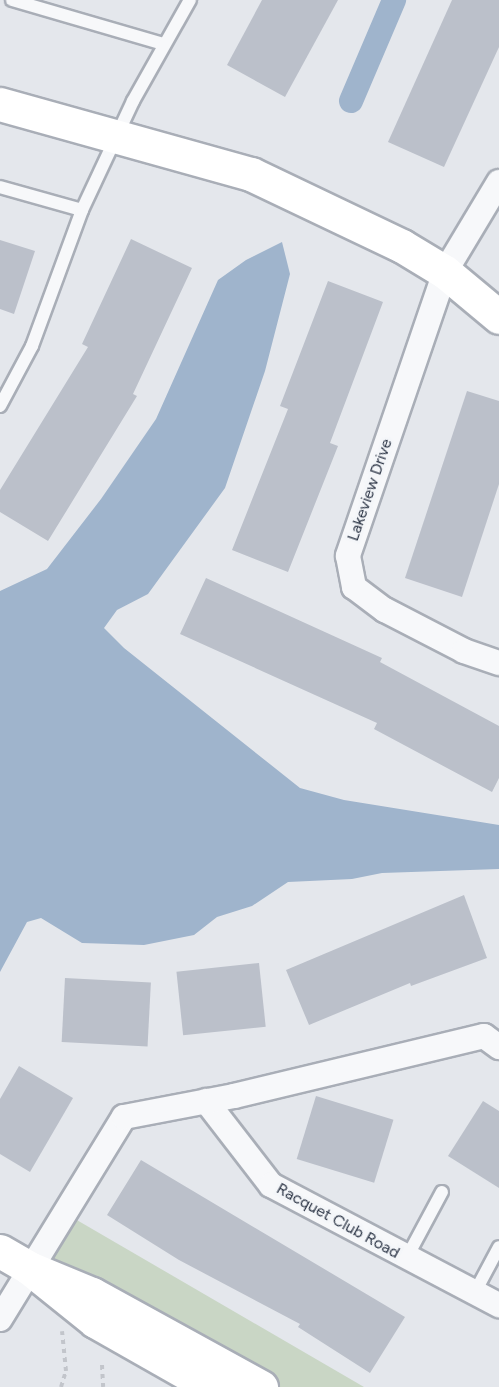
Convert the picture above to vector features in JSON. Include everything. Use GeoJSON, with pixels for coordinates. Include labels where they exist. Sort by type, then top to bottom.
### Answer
{"type":"FeatureCollection","features":[{"type":"Feature","properties":{"kind":"street"},"geometry":{"type":"LineString","coordinates":[[0,104],[251,174],[402,246],[445,272],[499,316]]}},
{"type":"Feature","properties":{"kind":"street","name":"Lakeview Drive"},"geometry":{"type":"LineString","coordinates":[[499,182],[445,272],[348,556],[354,587],[386,610],[464,651],[499,663]]}},
{"type":"Feature","properties":{"kind":"street"},"geometry":{"type":"LineString","coordinates":[[0,1319],[29,1268],[124,1117],[206,1101],[484,1036],[499,1047]]}},
{"type":"Feature","properties":{"kind":"street","name":"Racquet Club Road"},"geometry":{"type":"LineString","coordinates":[[206,1101],[271,1185],[406,1259],[499,1305]]}},
{"type":"Feature","properties":{"kind":"street"},"geometry":{"type":"LineString","coordinates":[[0,1251],[29,1268],[92,1294],[261,1387]]}},
{"type":"Feature","properties":{"kind":"street"},"geometry":{"type":"LineString","coordinates":[[29,1268],[94,1321],[211,1387]]}},
{"type":"Feature","properties":{"kind":"lane"},"geometry":{"type":"LineString","coordinates":[[12,0],[163,44]]}},
{"type":"Feature","properties":{"kind":"lane"},"geometry":{"type":"LineString","coordinates":[[0,406],[32,346],[82,210],[163,44],[190,0]]}},
{"type":"Feature","properties":{"kind":"lane"},"geometry":{"type":"LineString","coordinates":[[0,187],[82,210]]}},
{"type":"Feature","properties":{"kind":"lane"},"geometry":{"type":"LineString","coordinates":[[406,1259],[442,1192]]}},
{"type":"Feature","properties":{"kind":"lane"},"geometry":{"type":"LineString","coordinates":[[474,1294],[499,1246]]}},
{"type":"Feature","properties":{"kind":"path"},"geometry":{"type":"LineString","coordinates":[[61,1321],[66,1371],[61,1387]]}},
{"type":"Feature","properties":{"kind":"path"},"geometry":{"type":"LineString","coordinates":[[102,1365],[103,1387]]}},
{"type":"Feature","properties":{"kind":"green space"},"geometry":{"type":"Polygon","coordinates":[[[63,1212],[364,1387],[211,1387],[29,1268],[63,1212]]]}},
{"type":"Feature","properties":{"kind":"water"},"geometry":{"type":"Polygon","coordinates":[[[282,242],[290,274],[265,371],[225,488],[148,594],[117,610],[104,628],[124,648],[300,788],[344,800],[499,825],[499,869],[382,873],[352,879],[288,882],[252,906],[217,917],[194,935],[144,945],[82,943],[41,918],[27,922],[0,972],[0,591],[47,569],[101,499],[156,419],[218,280],[246,260],[282,242]]]}},
{"type":"Feature","properties":{"kind":"building"},"geometry":{"type":"Polygon","coordinates":[[[262,0],[338,0],[285,97],[227,65],[262,0]]]}},
{"type":"Feature","properties":{"kind":"building"},"geometry":{"type":"Polygon","coordinates":[[[452,0],[499,0],[499,47],[444,167],[388,142],[452,0]]]}},
{"type":"Feature","properties":{"kind":"building"},"geometry":{"type":"Polygon","coordinates":[[[131,239],[192,268],[133,394],[137,396],[48,541],[0,512],[0,490],[88,347],[82,344],[131,239]]]}},
{"type":"Feature","properties":{"kind":"building"},"geometry":{"type":"Polygon","coordinates":[[[0,240],[35,251],[14,314],[0,309],[0,240]]]}},
{"type":"Feature","properties":{"kind":"building"},"geometry":{"type":"Polygon","coordinates":[[[328,281],[383,302],[330,443],[338,446],[288,572],[232,550],[288,409],[280,406],[328,281]]]}},
{"type":"Feature","properties":{"kind":"building"},"geometry":{"type":"Polygon","coordinates":[[[467,391],[499,401],[499,484],[462,597],[405,578],[467,391]]]}},
{"type":"Feature","properties":{"kind":"building"},"geometry":{"type":"Polygon","coordinates":[[[206,578],[382,658],[380,662],[499,726],[499,778],[492,792],[374,729],[377,723],[180,634],[206,578]]]}},
{"type":"Feature","properties":{"kind":"building"},"geometry":{"type":"Polygon","coordinates":[[[464,895],[487,958],[411,986],[410,983],[309,1025],[286,970],[464,895]]]}},
{"type":"Feature","properties":{"kind":"building"},"geometry":{"type":"Polygon","coordinates":[[[259,963],[266,1027],[183,1035],[176,972],[259,963]]]}},
{"type":"Feature","properties":{"kind":"building"},"geometry":{"type":"Polygon","coordinates":[[[65,978],[151,983],[148,1046],[62,1042],[65,978]]]}},
{"type":"Feature","properties":{"kind":"building"},"geometry":{"type":"Polygon","coordinates":[[[19,1066],[73,1098],[30,1172],[0,1154],[0,1099],[19,1066]]]}},
{"type":"Feature","properties":{"kind":"building"},"geometry":{"type":"Polygon","coordinates":[[[316,1096],[393,1120],[374,1183],[297,1159],[316,1096]]]}},
{"type":"Feature","properties":{"kind":"building"},"geometry":{"type":"Polygon","coordinates":[[[483,1101],[499,1111],[499,1188],[448,1156],[483,1101]]]}},
{"type":"Feature","properties":{"kind":"building"},"geometry":{"type":"Polygon","coordinates":[[[141,1160],[405,1317],[370,1373],[298,1327],[300,1324],[179,1260],[107,1215],[141,1160]]]}},
{"type":"Feature","properties":{"kind":"waterway"},"geometry":{"type":"LineString","coordinates":[[351,101],[394,0]]}}]}
